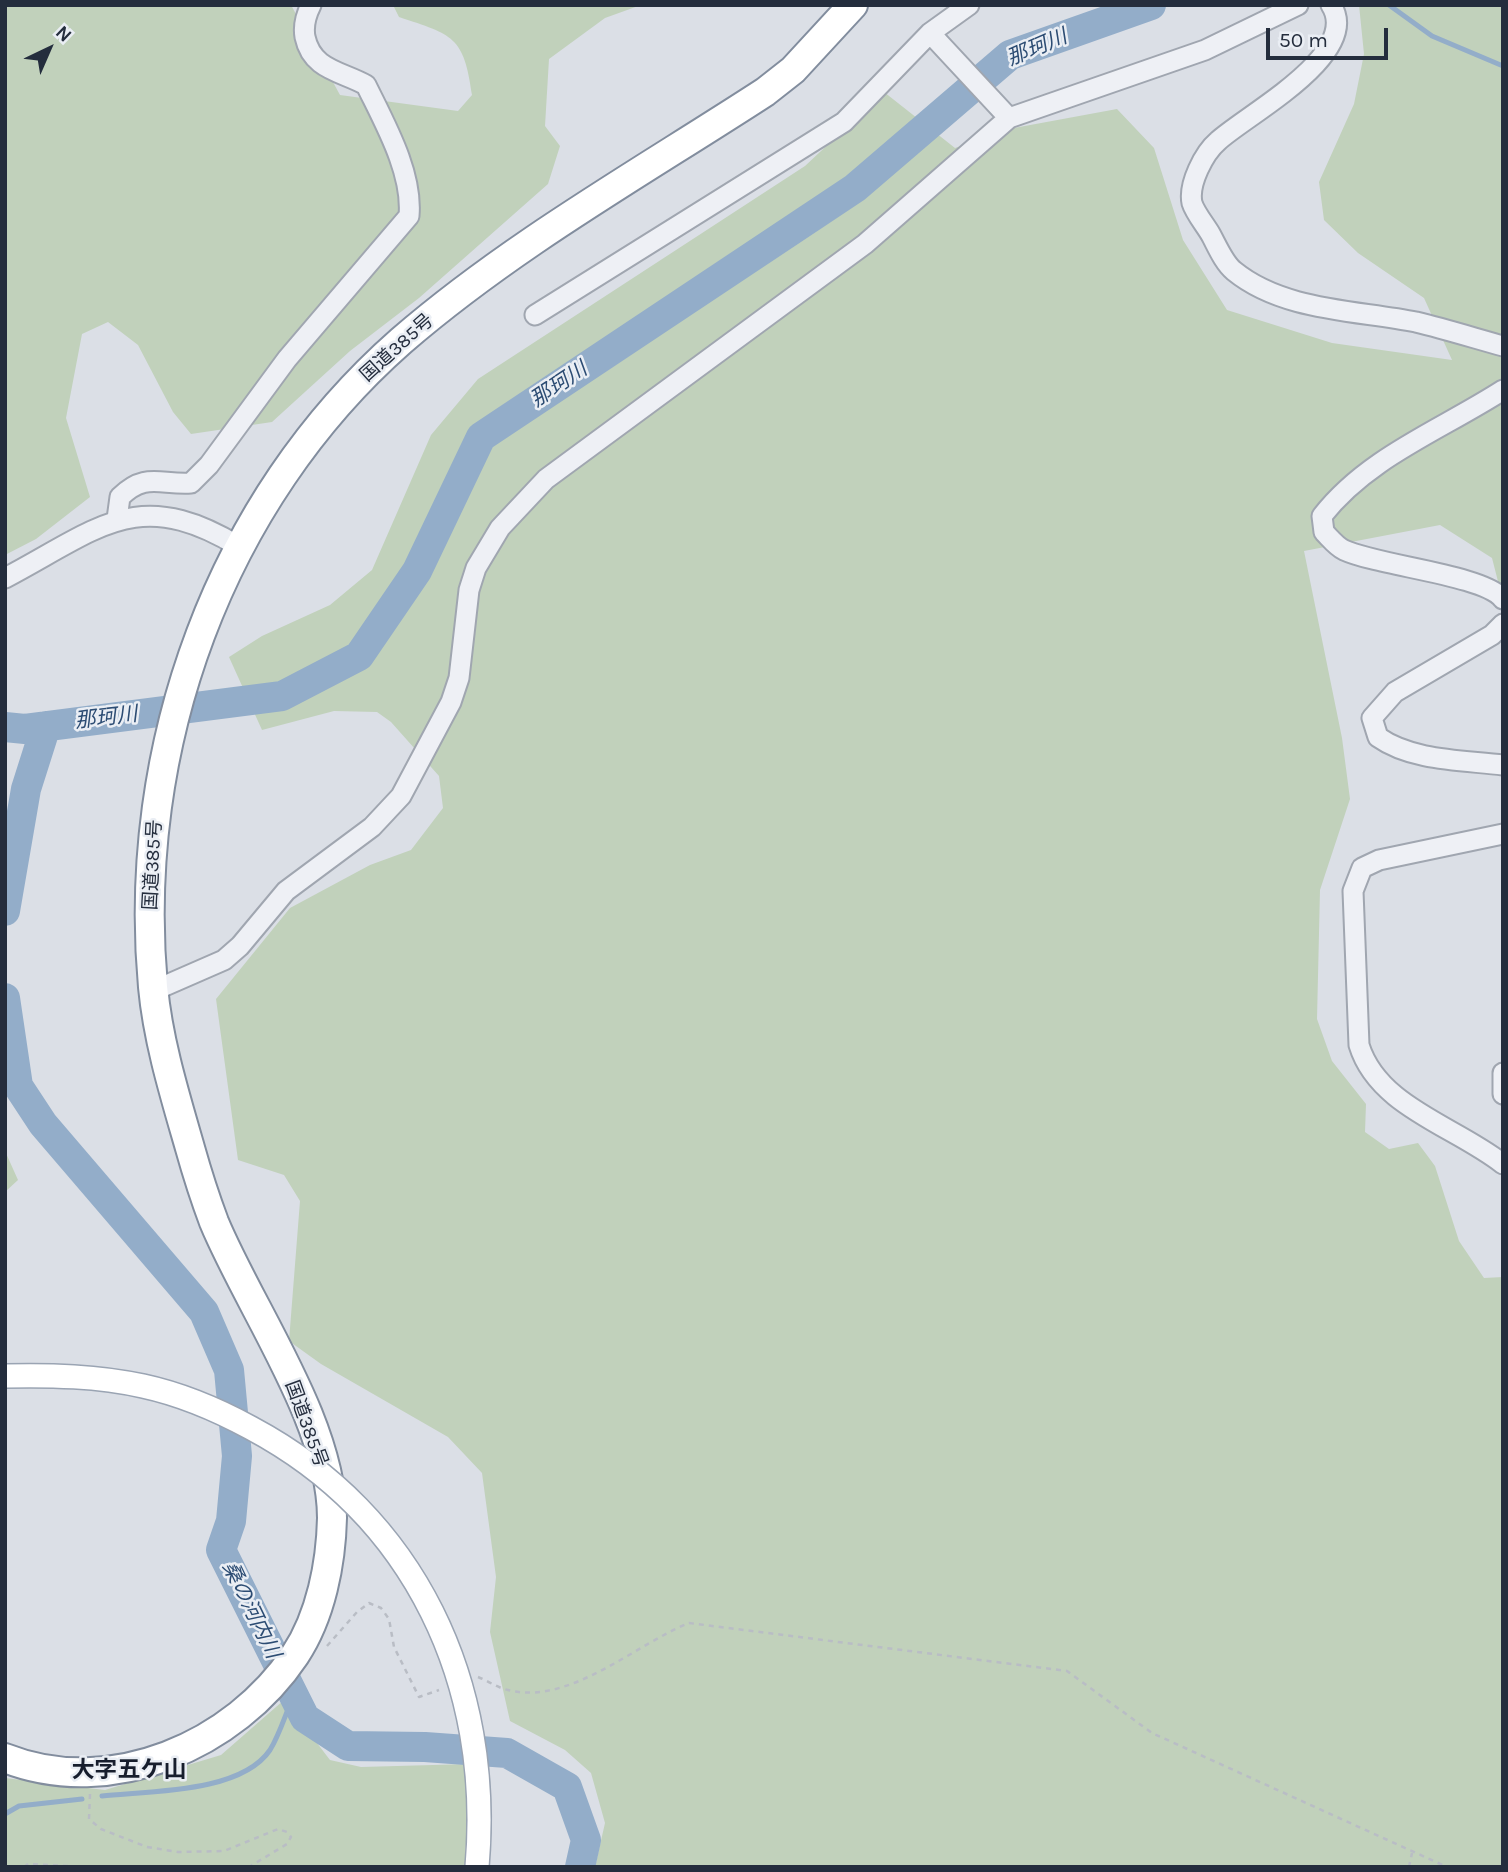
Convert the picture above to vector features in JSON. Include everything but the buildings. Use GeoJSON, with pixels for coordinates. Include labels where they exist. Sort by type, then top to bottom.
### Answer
{"type":"FeatureCollection","features":[{"type":"Feature","properties":{"kind":"highway","name":"国道385号"},"geometry":{"type":"LineString","coordinates":[[5,1758],[51,1769],[90,1771],[122,1768],[161,1759],[197,1744],[231,1724],[267,1691],[296,1654],[308,1632],[328,1563],[332,1512],[321,1457],[304,1404],[214,1222],[172,1087],[153,991],[149,890],[167,737],[193,653],[238,546],[299,452],[369,371],[400,342],[506,259],[765,92],[793,69],[853,5]]}},
{"type":"Feature","properties":{"kind":"main road"},"geometry":{"type":"LineString","coordinates":[[5,1376],[78,1376],[113,1380],[145,1386],[225,1413],[280,1444],[346,1494],[393,1549],[416,1581],[437,1620],[455,1664],[470,1716],[479,1773],[481,1819],[477,1867]]}},
{"type":"Feature","properties":{"kind":"street"},"geometry":{"type":"LineString","coordinates":[[117,519],[120,497],[131,486],[150,479],[172,484],[191,483],[209,465],[287,359],[409,216],[411,200],[389,131],[366,85],[334,73],[318,63],[308,51],[304,31],[311,5]]}},
{"type":"Feature","properties":{"kind":"street"},"geometry":{"type":"LineString","coordinates":[[535,315],[844,122],[930,33],[969,5]]}},
{"type":"Feature","properties":{"kind":"street"},"geometry":{"type":"LineString","coordinates":[[153,991],[224,960],[240,946],[286,891],[372,827],[401,796],[451,702],[458,678],[469,590],[476,568],[494,537],[520,504],[546,479],[865,244],[1003,112],[1205,50],[1298,5]]}},
{"type":"Feature","properties":{"kind":"street"},"geometry":{"type":"LineString","coordinates":[[1331,5],[1338,19],[1334,35],[1322,56],[1298,82],[1216,142],[1196,176],[1192,203],[1232,269],[1263,290],[1318,306],[1416,323],[1503,345]]}},
{"type":"Feature","properties":{"kind":"street"},"geometry":{"type":"LineString","coordinates":[[930,33],[1003,112]]}},
{"type":"Feature","properties":{"kind":"street"},"geometry":{"type":"LineString","coordinates":[[1503,390],[1376,464],[1340,492],[1322,516],[1324,532],[1341,548],[1369,559],[1476,584],[1498,593],[1503,600]]}},
{"type":"Feature","properties":{"kind":"street"},"geometry":{"type":"LineString","coordinates":[[5,578],[117,519],[150,514],[178,517],[204,526],[238,546]]}},
{"type":"Feature","properties":{"kind":"street"},"geometry":{"type":"LineString","coordinates":[[1503,624],[1492,635],[1395,692],[1373,718],[1378,737],[1391,747],[1426,755],[1503,765]]}},
{"type":"Feature","properties":{"kind":"street"},"geometry":{"type":"LineString","coordinates":[[1503,834],[1379,860],[1362,868],[1353,891],[1359,1045],[1365,1064],[1377,1083],[1481,1146],[1503,1164]]}},
{"type":"Feature","properties":{"kind":"street"},"geometry":{"type":"LineString","coordinates":[[1503,1073],[1503,1094]]}},
{"type":"Feature","properties":{"kind":"path"},"geometry":{"type":"LineString","coordinates":[[325,1648],[357,1612],[369,1603],[381,1608],[389,1619],[394,1647],[419,1697],[442,1689]]}},
{"type":"Feature","properties":{"kind":"path"},"geometry":{"type":"LineString","coordinates":[[477,1676],[509,1690],[543,1692],[571,1685],[662,1634],[689,1623],[1068,1671],[1152,1733],[1447,1867]]}},
{"type":"Feature","properties":{"kind":"path"},"geometry":{"type":"LineString","coordinates":[[90,1771],[89,1819],[101,1829],[146,1847],[178,1852],[224,1851],[278,1829],[287,1832],[291,1837],[287,1844],[249,1867]]}},
{"type":"Feature","properties":{"kind":"path"},"geometry":{"type":"LineString","coordinates":[[1409,1867],[1412,1853]]}},
{"type":"Feature","properties":{"kind":"path"},"geometry":{"type":"LineString","coordinates":[[24,1867],[28,1864],[51,1863],[89,1867]]}},
{"type":"Feature","properties":{"kind":"green space"},"geometry":{"type":"Polygon","coordinates":[[[5,5],[291,5],[340,95],[458,111],[472,95],[469,75],[460,49],[444,34],[399,17],[393,5],[641,5],[605,18],[549,59],[545,126],[560,146],[548,184],[419,298],[350,351],[272,422],[191,434],[173,412],[138,345],[108,322],[82,334],[66,418],[90,497],[36,539],[5,555],[5,5]]]}},
{"type":"Feature","properties":{"kind":"green space"},"geometry":{"type":"Polygon","coordinates":[[[1359,5],[1503,5],[1503,601],[1492,558],[1440,525],[1304,551],[1342,738],[1350,799],[1320,890],[1317,1019],[1332,1061],[1366,1104],[1365,1132],[1389,1149],[1418,1143],[1435,1166],[1459,1241],[1484,1278],[1503,1277],[1503,1867],[595,1867],[605,1823],[591,1773],[565,1750],[510,1721],[490,1632],[496,1577],[482,1473],[448,1437],[321,1364],[289,1341],[300,1201],[284,1175],[238,1160],[216,999],[290,908],[370,865],[411,850],[443,808],[439,776],[391,722],[377,712],[334,711],[262,730],[229,657],[262,636],[330,605],[372,570],[431,435],[478,379],[805,166],[884,92],[955,148],[1014,128],[1117,109],[1154,148],[1183,240],[1227,310],[1332,343],[1452,360],[1424,298],[1358,253],[1324,220],[1319,182],[1354,104],[1364,54],[1359,5]]]}},
{"type":"Feature","properties":{"kind":"green space"},"geometry":{"type":"Polygon","coordinates":[[[5,1151],[18,1180],[5,1192],[5,1151]]]}},
{"type":"Feature","properties":{"kind":"green space"},"geometry":{"type":"Polygon","coordinates":[[[284,1700],[330,1760],[361,1767],[469,1764],[465,1867],[5,1867],[5,1778],[105,1790],[221,1755],[284,1700]]]}},
{"type":"Feature","properties":{"kind":"waterway","name":"那珂川"},"geometry":{"type":"LineString","coordinates":[[5,727],[25,729],[282,696],[359,656],[417,571],[481,437],[855,188],[1010,55],[1151,5]]}},
{"type":"Feature","properties":{"kind":"waterway"},"geometry":{"type":"LineString","coordinates":[[1389,5],[1432,36],[1503,66]]}},
{"type":"Feature","properties":{"kind":"waterway","name":"桑の河内川"},"geometry":{"type":"LineString","coordinates":[[5,911],[26,789],[46,726]]}},
{"type":"Feature","properties":{"kind":"waterway","name":"桑の河内川"},"geometry":{"type":"LineString","coordinates":[[5,998],[18,1086],[43,1124],[204,1312],[229,1370],[237,1456],[231,1521],[221,1550],[305,1718],[348,1746],[425,1747],[507,1753],[567,1787],[586,1840],[580,1867]]}},
{"type":"Feature","properties":{"kind":"waterway"},"geometry":{"type":"LineString","coordinates":[[102,1796],[169,1791],[238,1775],[256,1764],[270,1750],[294,1695]]}},
{"type":"Feature","properties":{"kind":"waterway"},"geometry":{"type":"LineString","coordinates":[[5,1814],[19,1806],[82,1799]]}},
{"type":"Feature","properties":{"kind":"district","name":"大字五ケ山"},"geometry":{"type":"Point","coordinates":[129,1770]}}]}
